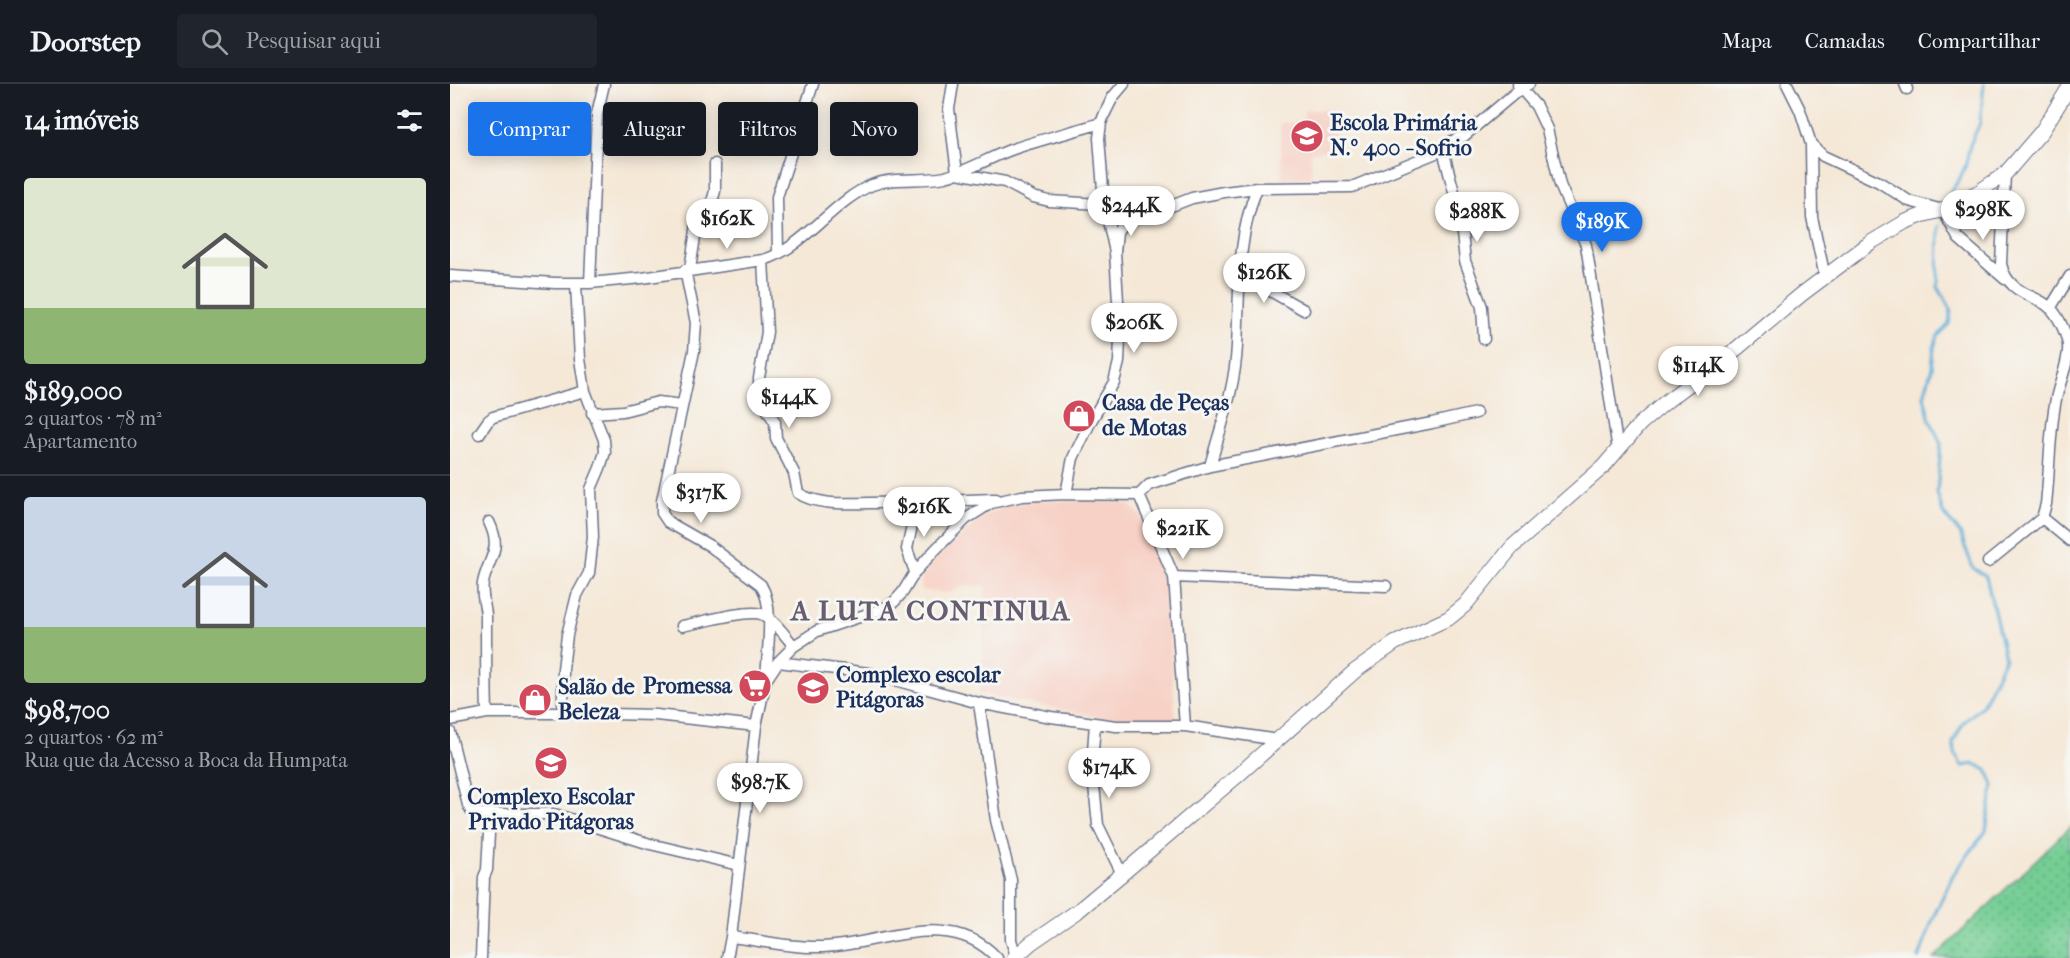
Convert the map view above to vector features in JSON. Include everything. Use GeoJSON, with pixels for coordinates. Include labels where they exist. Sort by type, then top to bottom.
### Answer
{"type":"FeatureCollection","features":[{"type":"Feature","properties":{"kind":"street"},"geometry":{"type":"LineString","coordinates":[[590,284],[597,114],[604,84]]}},
{"type":"Feature","properties":{"kind":"street"},"geometry":{"type":"LineString","coordinates":[[778,253],[777,197],[813,84]]}},
{"type":"Feature","properties":{"kind":"street"},"geometry":{"type":"LineString","coordinates":[[953,84],[949,109],[957,173]]}},
{"type":"Feature","properties":{"kind":"street"},"geometry":{"type":"LineString","coordinates":[[1115,252],[1104,203],[1099,138],[1101,123],[1113,97],[1124,84]]}},
{"type":"Feature","properties":{"kind":"street"},"geometry":{"type":"LineString","coordinates":[[1787,84],[1800,110],[1811,144],[1812,217],[1825,277]]}},
{"type":"Feature","properties":{"kind":"street"},"geometry":{"type":"LineString","coordinates":[[1065,494],[1073,458],[1114,382],[1119,362],[1121,317],[1115,252],[1117,232],[1128,216],[1161,210],[1192,198],[1224,192],[1257,188],[1352,187],[1443,150],[1448,143],[1464,136],[1523,85],[1547,129],[1560,185],[1586,245],[1618,450]]}},
{"type":"Feature","properties":{"kind":"street"},"geometry":{"type":"LineString","coordinates":[[979,703],[996,819],[1011,880],[1011,940],[1015,957],[1031,943],[1079,910],[1122,874],[1355,671],[1395,642],[1449,618],[1465,605],[1512,547],[1603,467],[1640,424],[1668,400],[1870,243],[1905,222],[1943,210],[1980,191],[2005,174],[2042,131],[2070,86]]}},
{"type":"Feature","properties":{"kind":"street"},"geometry":{"type":"LineString","coordinates":[[450,276],[590,284],[763,260],[778,253],[858,192],[872,185],[892,180],[943,177],[1012,149],[1101,123]]}},
{"type":"Feature","properties":{"kind":"street"},"geometry":{"type":"LineString","coordinates":[[1811,144],[1823,156],[1879,182],[1909,201],[1943,210],[1958,238],[2010,283],[2030,297],[2051,307],[2057,315],[2069,347],[2056,398],[2046,504],[2042,518],[1988,562]]}},
{"type":"Feature","properties":{"kind":"street"},"geometry":{"type":"LineString","coordinates":[[1443,150],[1460,215],[1465,261],[1482,307],[1484,339]]}},
{"type":"Feature","properties":{"kind":"street"},"geometry":{"type":"LineString","coordinates":[[715,164],[715,191],[712,202],[698,224],[688,270],[696,323],[694,351],[662,501],[662,513],[668,522],[710,546],[761,585],[766,593],[769,619],[766,680],[756,726],[727,958]]}},
{"type":"Feature","properties":{"kind":"street"},"geometry":{"type":"LineString","coordinates":[[957,173],[1005,182],[1033,197],[1049,201],[1117,205],[1124,209],[1128,216]]}},
{"type":"Feature","properties":{"kind":"street"},"geometry":{"type":"LineString","coordinates":[[2005,174],[2001,264],[2003,273],[2010,283]]}},
{"type":"Feature","properties":{"kind":"street"},"geometry":{"type":"LineString","coordinates":[[1210,466],[1231,394],[1237,346],[1239,273],[1244,235],[1257,188]]}},
{"type":"Feature","properties":{"kind":"street"},"geometry":{"type":"LineString","coordinates":[[763,260],[767,332],[759,388],[765,406],[775,422],[776,438],[794,473],[798,493],[819,501],[926,503],[1065,494],[1139,495],[1149,485],[1210,466],[1476,413]]}},
{"type":"Feature","properties":{"kind":"street"},"geometry":{"type":"LineString","coordinates":[[1239,273],[1304,310]]}},
{"type":"Feature","properties":{"kind":"street"},"geometry":{"type":"LineString","coordinates":[[2051,307],[2070,276]]}},
{"type":"Feature","properties":{"kind":"street"},"geometry":{"type":"LineString","coordinates":[[562,713],[563,669],[567,635],[577,595],[589,573],[594,537],[591,489],[605,452],[604,440],[585,391],[580,359],[576,284]]}},
{"type":"Feature","properties":{"kind":"street"},"geometry":{"type":"LineString","coordinates":[[479,434],[493,417],[585,391]]}},
{"type":"Feature","properties":{"kind":"street"},"geometry":{"type":"LineString","coordinates":[[592,413],[623,411],[658,402],[682,405]]}},
{"type":"Feature","properties":{"kind":"street"},"geometry":{"type":"LineString","coordinates":[[1139,495],[1174,577],[1185,726]]}},
{"type":"Feature","properties":{"kind":"street"},"geometry":{"type":"LineString","coordinates":[[766,680],[778,662],[794,646],[817,632],[883,609],[894,602],[915,572],[966,519],[977,510],[1007,498]]}},
{"type":"Feature","properties":{"kind":"street"},"geometry":{"type":"LineString","coordinates":[[915,572],[907,549],[913,521],[926,503]]}},
{"type":"Feature","properties":{"kind":"street"},"geometry":{"type":"LineString","coordinates":[[2042,518],[2070,541]]}},
{"type":"Feature","properties":{"kind":"street"},"geometry":{"type":"LineString","coordinates":[[487,713],[486,612],[482,595],[485,577],[496,544],[495,534],[489,522]]}},
{"type":"Feature","properties":{"kind":"street"},"geometry":{"type":"LineString","coordinates":[[1174,577],[1386,586]]}},
{"type":"Feature","properties":{"kind":"street"},"geometry":{"type":"LineString","coordinates":[[682,626],[759,613],[769,619],[794,646]]}},
{"type":"Feature","properties":{"kind":"street"},"geometry":{"type":"LineString","coordinates":[[778,662],[869,673],[979,703],[1028,713],[1116,726],[1185,726],[1278,740]]}},
{"type":"Feature","properties":{"kind":"street"},"geometry":{"type":"LineString","coordinates":[[450,720],[487,713],[562,713],[656,716],[756,726]]}},
{"type":"Feature","properties":{"kind":"street"},"geometry":{"type":"LineString","coordinates":[[1095,723],[1092,765],[1098,825],[1122,874]]}},
{"type":"Feature","properties":{"kind":"street"},"geometry":{"type":"LineString","coordinates":[[450,732],[471,812],[476,814],[554,814],[650,844],[740,865]]}},
{"type":"Feature","properties":{"kind":"street"},"geometry":{"type":"LineString","coordinates":[[481,958],[484,877],[487,870],[490,814]]}},
{"type":"Feature","properties":{"kind":"street"},"geometry":{"type":"LineString","coordinates":[[731,937],[813,948],[844,946],[902,933],[962,934],[988,948],[997,958]]}},
{"type":"Feature","properties":{"kind":"shaded area","name":"Escola Primária N.º 400 - Sofrio"},"geometry":{"type":"Polygon","coordinates":[[[1304,110],[1328,110],[1337,148],[1311,153],[1312,178],[1282,179],[1280,123],[1304,122],[1304,110]]]}},
{"type":"Feature","properties":{"kind":"shaded area"},"geometry":{"type":"Polygon","coordinates":[[[1039,501],[1106,501],[1127,504],[1140,514],[1153,539],[1165,579],[1176,722],[1114,720],[979,694],[986,585],[965,586],[948,593],[921,590],[921,578],[938,557],[983,517],[1007,505],[1039,501]]]}},
{"type":"Feature","properties":{"kind":"green space"},"geometry":{"type":"Polygon","coordinates":[[[2070,827],[2070,958],[1934,958],[2070,827]]]}},
{"type":"Feature","properties":{"kind":"waterway"},"geometry":{"type":"LineString","coordinates":[[1946,198],[1965,167],[1970,145],[1980,123],[1984,84]]}},
{"type":"Feature","properties":{"kind":"waterway"},"geometry":{"type":"LineString","coordinates":[[1919,958],[1933,918],[1953,875],[1986,831],[1993,785],[1987,770],[1975,764],[1962,766],[1956,756],[1953,742],[1964,722],[1982,706],[2005,658],[1986,576],[1973,568],[1960,533],[1943,513],[1937,493],[1941,444],[1930,420],[1924,396],[1932,368],[1934,347],[1938,336],[1949,324],[1951,309],[1938,287],[1939,226]]}},
{"type":"Feature","properties":{"kind":"place","name":"Escola Primária N.º 400 - Sofrio"},"geometry":{"type":"Point","coordinates":[1307,136]}},
{"type":"Feature","properties":{"kind":"place","name":"Casa de Peças de Motas"},"geometry":{"type":"Point","coordinates":[1079,416]}},
{"type":"Feature","properties":{"kind":"place","name":"Promessa"},"geometry":{"type":"Point","coordinates":[755,686]}},
{"type":"Feature","properties":{"kind":"place","name":"Complexo escolar Pitágoras"},"geometry":{"type":"Point","coordinates":[813,688]}},
{"type":"Feature","properties":{"kind":"place","name":"Salão de Beleza"},"geometry":{"type":"Point","coordinates":[535,700]}},
{"type":"Feature","properties":{"kind":"place","name":"Complexo Escolar Privado Pitágoras"},"geometry":{"type":"Point","coordinates":[551,763]}},
{"type":"Feature","properties":{"kind":"district","name":"A LUTA CONTINUA"},"geometry":{"type":"Point","coordinates":[931,610]}}]}
